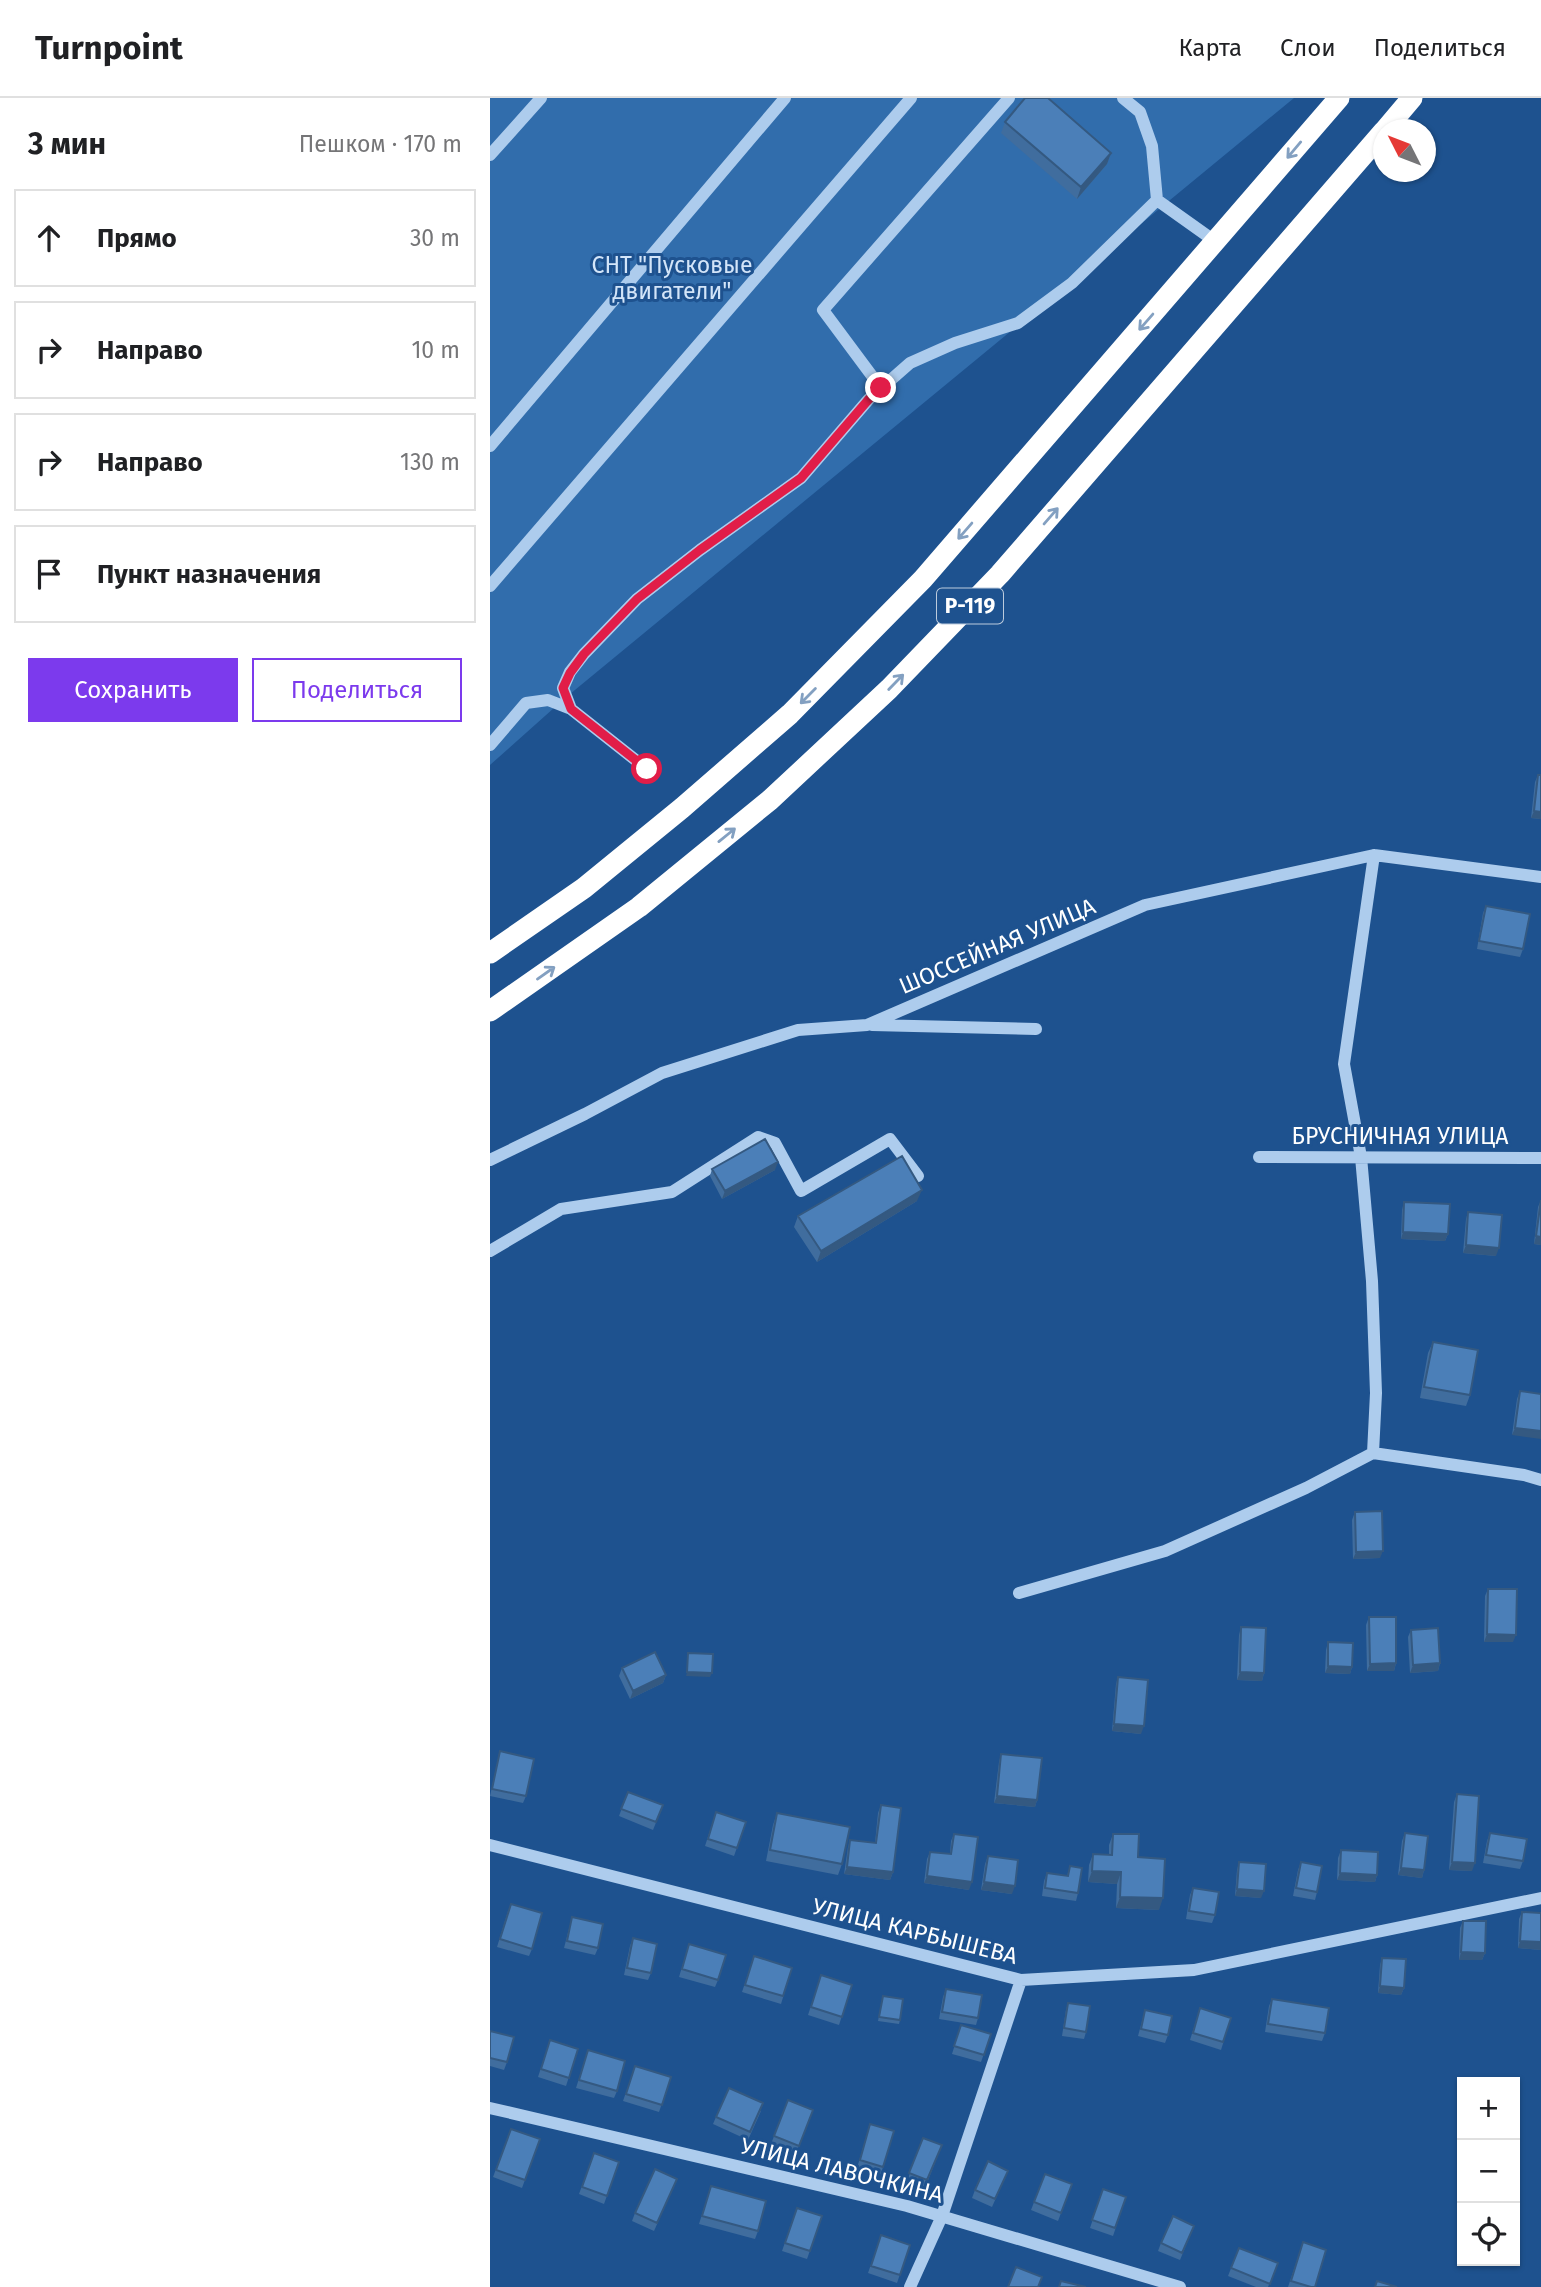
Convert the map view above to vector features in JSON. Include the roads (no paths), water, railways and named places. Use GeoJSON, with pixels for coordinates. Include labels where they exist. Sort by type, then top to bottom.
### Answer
{"type":"FeatureCollection","features":[{"type":"Feature","properties":{"kind":"highway","name":"Р-119"},"geometry":{"type":"LineString","coordinates":[[490,953],[584,888],[682,808],[790,713],[923,579],[1339,98]]}},
{"type":"Feature","properties":{"kind":"highway","name":"Р-119"},"geometry":{"type":"LineString","coordinates":[[1394,119],[1412,98]]}},
{"type":"Feature","properties":{"kind":"highway","name":"Р-119"},"geometry":{"type":"LineString","coordinates":[[490,1011],[639,907],[770,800],[889,690],[1034,536],[1373,143]]}},
{"type":"Feature","properties":{"kind":"street"},"geometry":{"type":"LineString","coordinates":[[490,155],[541,98]]}},
{"type":"Feature","properties":{"kind":"street"},"geometry":{"type":"LineString","coordinates":[[490,446],[785,98]]}},
{"type":"Feature","properties":{"kind":"street"},"geometry":{"type":"LineString","coordinates":[[490,586],[911,98]]}},
{"type":"Feature","properties":{"kind":"street"},"geometry":{"type":"LineString","coordinates":[[881,388],[823,310],[1009,98]]}},
{"type":"Feature","properties":{"kind":"street"},"geometry":{"type":"LineString","coordinates":[[1123,98],[1140,112],[1152,146],[1157,200],[1216,242]]}},
{"type":"Feature","properties":{"kind":"street"},"geometry":{"type":"LineString","coordinates":[[571,709],[563,688],[570,673],[584,654],[637,599],[801,478],[869,399],[910,363],[956,343],[1018,323],[1072,283],[1157,200]]}},
{"type":"Feature","properties":{"kind":"street"},"geometry":{"type":"LineString","coordinates":[[490,745],[526,703],[548,700],[571,709],[647,769]]}},
{"type":"Feature","properties":{"kind":"street"},"geometry":{"type":"LineString","coordinates":[[1373,1453],[1376,1393],[1372,1281],[1361,1157],[1344,1064],[1374,855]]}},
{"type":"Feature","properties":{"kind":"street","name":"ШОССЕЙНАЯ УЛИЦА"},"geometry":{"type":"LineString","coordinates":[[490,1160],[662,1073],[798,1030],[867,1025],[1145,905],[1374,855],[1541,877]]}},
{"type":"Feature","properties":{"kind":"street"},"geometry":{"type":"LineString","coordinates":[[867,1025],[1036,1029]]}},
{"type":"Feature","properties":{"kind":"street"},"geometry":{"type":"LineString","coordinates":[[490,1251],[561,1209],[672,1192],[758,1137],[775,1143],[801,1191],[890,1139],[918,1176]]}},
{"type":"Feature","properties":{"kind":"street","name":"БРУСНИЧНАЯ УЛИЦА"},"geometry":{"type":"LineString","coordinates":[[1259,1157],[1541,1158]]}},
{"type":"Feature","properties":{"kind":"street"},"geometry":{"type":"LineString","coordinates":[[1019,1593],[1165,1551],[1306,1488],[1373,1453],[1524,1475],[1541,1480]]}},
{"type":"Feature","properties":{"kind":"street","name":"УЛИЦА КАРБЫШЕВА"},"geometry":{"type":"LineString","coordinates":[[490,1845],[1021,1980],[1194,1970],[1541,1898]]}},
{"type":"Feature","properties":{"kind":"street"},"geometry":{"type":"LineString","coordinates":[[910,2287],[942,2216],[1021,1980]]}},
{"type":"Feature","properties":{"kind":"street","name":"УЛИЦА ЛАВОЧКИНА"},"geometry":{"type":"LineString","coordinates":[[490,2108],[942,2216],[1180,2287]]}},
{"type":"Feature","properties":{"kind":"park label","name":"СНТ \"Пусковые двигатели\""},"geometry":{"type":"Point","coordinates":[672,278]}}]}
